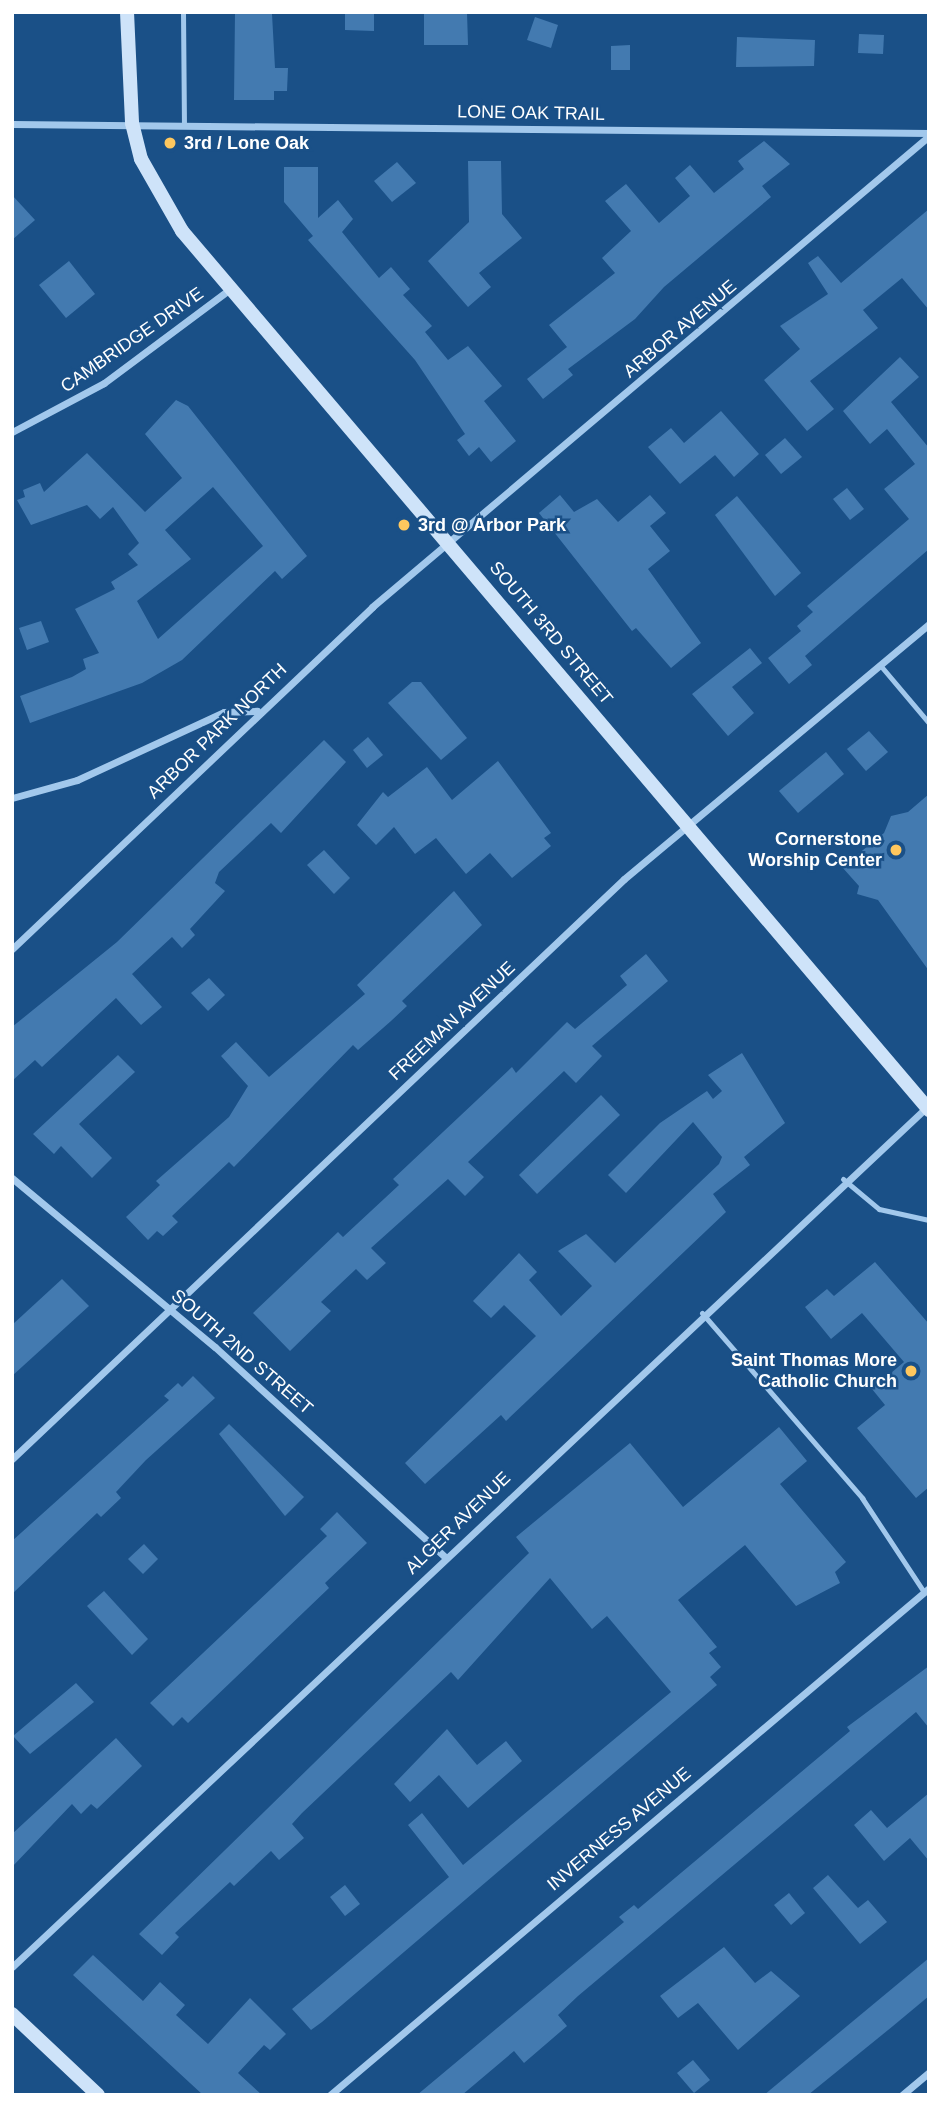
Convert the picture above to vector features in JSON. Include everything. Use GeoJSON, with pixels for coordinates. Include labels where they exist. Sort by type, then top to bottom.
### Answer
{"type":"FeatureCollection","features":[{"type":"Feature","properties":{"kind":"street","name":"SOUTH 3RD STREET"},"geometry":{"type":"LineString","coordinates":[[127,12],[132,123],[155,191],[230,289],[928,1108]]}},
{"type":"Feature","properties":{"kind":"street","name":"LONE OAK TRAIL"},"geometry":{"type":"LineString","coordinates":[[12,124],[184,123],[929,134]]}},
{"type":"Feature","properties":{"kind":"street","name":"ARBOR AVENUE"},"geometry":{"type":"LineString","coordinates":[[448,542],[929,134]]}},
{"type":"Feature","properties":{"kind":"street","name":"CAMBRIDGE DRIVE"},"geometry":{"type":"LineString","coordinates":[[12,432],[103,383],[230,289]]}},
{"type":"Feature","properties":{"kind":"street","name":"ARBOR PARK NORTH"},"geometry":{"type":"LineString","coordinates":[[12,949],[257,711],[448,542]]}},
{"type":"Feature","properties":{"kind":"street","name":"FREEMAN AVENUE"},"geometry":{"type":"LineString","coordinates":[[12,1459],[624,879],[928,625]]}},
{"type":"Feature","properties":{"kind":"street"},"geometry":{"type":"LineString","coordinates":[[12,798],[77,780],[224,712],[257,711]]}},
{"type":"Feature","properties":{"kind":"street","name":"ALGER AVENUE"},"geometry":{"type":"LineString","coordinates":[[12,1967],[843,1179],[928,1108]]}},
{"type":"Feature","properties":{"kind":"street","name":"SOUTH 2ND STREET"},"geometry":{"type":"LineString","coordinates":[[12,1178],[170,1309],[445,1557]]}},
{"type":"Feature","properties":{"kind":"street","name":"INVERNESS AVENUE"},"geometry":{"type":"LineString","coordinates":[[330,2095],[926,1590]]}},
{"type":"Feature","properties":{"kind":"street"},"geometry":{"type":"LineString","coordinates":[[12,2014],[98,2095]]}},
{"type":"Feature","properties":{"kind":"street"},"geometry":{"type":"LineString","coordinates":[[902,2095],[929,2072]]}},
{"type":"Feature","properties":{"kind":"lane"},"geometry":{"type":"LineString","coordinates":[[183,12],[184,123]]}},
{"type":"Feature","properties":{"kind":"lane"},"geometry":{"type":"LineString","coordinates":[[880,666],[929,723]]}},
{"type":"Feature","properties":{"kind":"lane"},"geometry":{"type":"LineString","coordinates":[[843,1179],[879,1209],[929,1220]]}},
{"type":"Feature","properties":{"kind":"lane"},"geometry":{"type":"LineString","coordinates":[[702,1313],[862,1498],[898,1562],[926,1590]]}},
{"type":"Feature","properties":{"kind":"building"},"geometry":{"type":"Polygon","coordinates":[[[235,12],[272,14],[275,68],[288,68],[287,91],[274,91],[274,100],[234,100],[235,12]]]}},
{"type":"Feature","properties":{"kind":"building"},"geometry":{"type":"Polygon","coordinates":[[[345,12],[374,12],[374,31],[345,30],[345,12]]]}},
{"type":"Feature","properties":{"kind":"building"},"geometry":{"type":"Polygon","coordinates":[[[424,13],[467,13],[468,45],[424,45],[424,13]]]}},
{"type":"Feature","properties":{"kind":"building"},"geometry":{"type":"Polygon","coordinates":[[[535,17],[558,25],[551,48],[527,40],[535,17]]]}},
{"type":"Feature","properties":{"kind":"building"},"geometry":{"type":"Polygon","coordinates":[[[859,34],[884,35],[883,54],[858,53],[859,34]]]}},
{"type":"Feature","properties":{"kind":"building"},"geometry":{"type":"Polygon","coordinates":[[[737,37],[815,40],[814,66],[736,67],[737,37]]]}},
{"type":"Feature","properties":{"kind":"building"},"geometry":{"type":"Polygon","coordinates":[[[630,45],[630,70],[611,70],[611,46],[630,45]]]}},
{"type":"Feature","properties":{"kind":"building"},"geometry":{"type":"Polygon","coordinates":[[[764,141],[790,164],[762,186],[771,197],[664,287],[635,319],[568,369],[573,375],[543,399],[527,379],[567,347],[549,325],[615,273],[602,258],[631,231],[605,201],[626,184],[659,223],[690,196],[675,178],[690,165],[714,193],[744,169],[738,161],[764,141]]]}},
{"type":"Feature","properties":{"kind":"building"},"geometry":{"type":"Polygon","coordinates":[[[468,161],[501,161],[502,214],[522,238],[479,273],[491,287],[468,307],[428,261],[469,222],[468,161]]]}},
{"type":"Feature","properties":{"kind":"building"},"geometry":{"type":"Polygon","coordinates":[[[397,162],[416,183],[392,202],[374,181],[397,162]]]}},
{"type":"Feature","properties":{"kind":"building"},"geometry":{"type":"Polygon","coordinates":[[[284,167],[318,167],[318,218],[338,200],[353,219],[342,232],[379,278],[391,267],[410,289],[403,295],[432,326],[425,332],[448,360],[468,346],[502,386],[484,401],[516,441],[491,462],[479,447],[469,456],[457,440],[465,434],[415,360],[308,240],[313,236],[284,202],[284,167]]]}},
{"type":"Feature","properties":{"kind":"building"},"geometry":{"type":"Polygon","coordinates":[[[12,195],[35,220],[12,240],[12,195]]]}},
{"type":"Feature","properties":{"kind":"building"},"geometry":{"type":"Polygon","coordinates":[[[929,209],[929,310],[902,278],[863,310],[878,328],[810,381],[834,409],[807,431],[764,380],[800,349],[780,326],[828,294],[808,263],[818,256],[841,283],[929,209]]]}},
{"type":"Feature","properties":{"kind":"building"},"geometry":{"type":"Polygon","coordinates":[[[69,261],[95,294],[66,318],[39,285],[69,261]]]}},
{"type":"Feature","properties":{"kind":"building"},"geometry":{"type":"Polygon","coordinates":[[[900,357],[919,377],[891,402],[929,448],[929,549],[805,656],[812,665],[789,684],[768,658],[801,631],[797,626],[813,612],[807,606],[909,519],[884,489],[915,464],[887,429],[870,444],[843,411],[900,357]]]}},
{"type":"Feature","properties":{"kind":"building"},"geometry":{"type":"Polygon","coordinates":[[[176,400],[188,406],[307,556],[282,579],[275,571],[182,660],[142,683],[30,723],[20,696],[72,677],[86,669],[83,659],[99,653],[75,609],[115,589],[111,582],[138,565],[128,554],[139,543],[113,507],[100,519],[87,505],[31,525],[17,500],[25,497],[23,490],[40,483],[44,492],[87,453],[145,512],[182,478],[145,434],[176,400]],[[213,487],[165,530],[191,559],[137,601],[158,639],[263,546],[213,487]]]}},
{"type":"Feature","properties":{"kind":"building"},"geometry":{"type":"Polygon","coordinates":[[[721,411],[759,454],[734,477],[715,455],[680,484],[648,447],[671,428],[684,443],[721,411]]]}},
{"type":"Feature","properties":{"kind":"building"},"geometry":{"type":"Polygon","coordinates":[[[785,438],[802,457],[781,474],[765,455],[785,438]]]}},
{"type":"Feature","properties":{"kind":"building"},"geometry":{"type":"Polygon","coordinates":[[[847,488],[864,509],[850,520],[833,499],[847,488]]]}},
{"type":"Feature","properties":{"kind":"building"},"geometry":{"type":"Polygon","coordinates":[[[560,495],[574,512],[597,499],[618,522],[650,495],[666,513],[650,526],[670,551],[648,569],[701,643],[671,668],[636,628],[632,631],[539,513],[560,495]]]}},
{"type":"Feature","properties":{"kind":"building"},"geometry":{"type":"Polygon","coordinates":[[[737,496],[801,573],[775,596],[715,515],[737,496]]]}},
{"type":"Feature","properties":{"kind":"building"},"geometry":{"type":"Polygon","coordinates":[[[41,621],[49,642],[27,650],[19,628],[41,621]]]}},
{"type":"Feature","properties":{"kind":"building"},"geometry":{"type":"Polygon","coordinates":[[[750,648],[762,663],[732,687],[754,713],[728,736],[692,694],[750,648]]]}},
{"type":"Feature","properties":{"kind":"building"},"geometry":{"type":"Polygon","coordinates":[[[412,682],[421,682],[467,738],[441,760],[388,703],[412,682]]]}},
{"type":"Feature","properties":{"kind":"building"},"geometry":{"type":"Polygon","coordinates":[[[869,731],[888,752],[866,771],[847,749],[869,731]]]}},
{"type":"Feature","properties":{"kind":"building"},"geometry":{"type":"Polygon","coordinates":[[[368,737],[383,755],[367,768],[353,750],[368,737]]]}},
{"type":"Feature","properties":{"kind":"building"},"geometry":{"type":"Polygon","coordinates":[[[324,740],[346,762],[281,833],[271,823],[219,872],[215,883],[225,891],[190,929],[195,935],[182,948],[172,937],[132,974],[162,1007],[141,1025],[116,998],[42,1067],[35,1060],[12,1081],[12,1027],[117,942],[324,740]]]}},
{"type":"Feature","properties":{"kind":"building"},"geometry":{"type":"Polygon","coordinates":[[[826,752],[844,774],[798,813],[779,791],[826,752]]]}},
{"type":"Feature","properties":{"kind":"building"},"geometry":{"type":"Polygon","coordinates":[[[498,761],[551,833],[544,838],[551,846],[512,878],[490,853],[466,874],[436,838],[415,854],[394,827],[376,845],[357,825],[383,792],[388,797],[427,767],[452,800],[498,761]]]}},
{"type":"Feature","properties":{"kind":"building","name":"Cornerstone Worship Center"},"geometry":{"type":"Polygon","coordinates":[[[929,794],[929,971],[878,900],[857,894],[859,886],[842,867],[884,833],[891,816],[908,812],[929,794]]]}},
{"type":"Feature","properties":{"kind":"building"},"geometry":{"type":"Polygon","coordinates":[[[324,850],[350,878],[334,894],[307,865],[324,850]]]}},
{"type":"Feature","properties":{"kind":"building"},"geometry":{"type":"Polygon","coordinates":[[[454,891],[482,925],[402,1001],[407,1006],[358,1050],[353,1045],[234,1167],[229,1162],[172,1216],[178,1222],[163,1236],[157,1231],[148,1240],[126,1217],[160,1185],[156,1181],[229,1117],[248,1086],[221,1056],[236,1042],[269,1077],[365,994],[357,985],[454,891]]]}},
{"type":"Feature","properties":{"kind":"building"},"geometry":{"type":"Polygon","coordinates":[[[646,954],[668,981],[592,1046],[602,1056],[576,1083],[564,1071],[468,1162],[484,1177],[465,1196],[448,1179],[371,1248],[386,1263],[367,1280],[356,1269],[321,1302],[331,1311],[290,1351],[253,1313],[338,1232],[343,1237],[399,1185],[393,1179],[512,1067],[516,1073],[567,1022],[575,1029],[627,985],[620,976],[646,954]]]}},
{"type":"Feature","properties":{"kind":"building"},"geometry":{"type":"Polygon","coordinates":[[[209,978],[225,995],[208,1011],[191,993],[209,978]]]}},
{"type":"Feature","properties":{"kind":"building"},"geometry":{"type":"Polygon","coordinates":[[[742,1053],[785,1123],[744,1157],[750,1165],[713,1194],[726,1212],[506,1421],[501,1415],[425,1484],[405,1463],[536,1336],[504,1305],[491,1318],[473,1301],[519,1253],[537,1272],[529,1280],[561,1316],[592,1286],[558,1251],[586,1234],[615,1263],[719,1164],[722,1157],[693,1122],[626,1193],[608,1175],[660,1123],[707,1091],[713,1099],[722,1091],[708,1075],[742,1053]]]}},
{"type":"Feature","properties":{"kind":"building"},"geometry":{"type":"Polygon","coordinates":[[[118,1055],[135,1072],[79,1124],[112,1158],[92,1178],[61,1146],[54,1154],[33,1134],[118,1055]]]}},
{"type":"Feature","properties":{"kind":"building"},"geometry":{"type":"Polygon","coordinates":[[[601,1095],[620,1115],[537,1194],[519,1175],[601,1095]]]}},
{"type":"Feature","properties":{"kind":"building","name":"Saint Thomas More Catholic Church"},"geometry":{"type":"Polygon","coordinates":[[[875,1262],[929,1324],[929,1487],[916,1498],[857,1428],[885,1405],[872,1389],[904,1362],[862,1313],[831,1339],[805,1307],[827,1289],[834,1296],[875,1262]]]}},
{"type":"Feature","properties":{"kind":"building"},"geometry":{"type":"Polygon","coordinates":[[[62,1279],[89,1306],[12,1376],[12,1325],[62,1279]]]}},
{"type":"Feature","properties":{"kind":"building"},"geometry":{"type":"Polygon","coordinates":[[[193,1376],[215,1398],[146,1460],[116,1492],[121,1498],[101,1517],[97,1513],[12,1594],[12,1541],[169,1400],[164,1396],[178,1383],[182,1387],[193,1376]]]}},
{"type":"Feature","properties":{"kind":"building"},"geometry":{"type":"Polygon","coordinates":[[[229,1424],[304,1497],[285,1516],[219,1434],[229,1424]]]}},
{"type":"Feature","properties":{"kind":"building"},"geometry":{"type":"Polygon","coordinates":[[[779,1427],[807,1461],[780,1484],[846,1562],[835,1572],[840,1583],[796,1606],[745,1545],[678,1600],[717,1647],[709,1653],[721,1667],[710,1677],[717,1685],[322,2022],[311,2030],[292,2009],[449,1877],[408,1825],[422,1813],[463,1865],[671,1692],[607,1616],[592,1629],[550,1578],[458,1680],[451,1672],[302,1813],[292,1824],[304,1838],[279,1860],[271,1851],[234,1886],[230,1882],[175,1933],[179,1937],[162,1955],[139,1934],[529,1553],[516,1537],[630,1443],[683,1507],[779,1427]]]}},
{"type":"Feature","properties":{"kind":"building"},"geometry":{"type":"Polygon","coordinates":[[[337,1512],[367,1543],[325,1583],[329,1588],[188,1723],[182,1717],[173,1726],[150,1703],[327,1536],[320,1529],[337,1512]]]}},
{"type":"Feature","properties":{"kind":"building"},"geometry":{"type":"Polygon","coordinates":[[[144,1544],[158,1559],[143,1574],[128,1559],[144,1544]]]}},
{"type":"Feature","properties":{"kind":"building"},"geometry":{"type":"Polygon","coordinates":[[[104,1591],[148,1639],[132,1655],[87,1606],[104,1591]]]}},
{"type":"Feature","properties":{"kind":"building"},"geometry":{"type":"Polygon","coordinates":[[[929,1666],[929,1728],[916,1712],[578,1996],[558,2015],[567,2026],[524,2063],[514,2051],[462,2095],[417,2095],[624,1922],[619,1917],[634,1905],[638,1909],[850,1731],[847,1727],[929,1666]]]}},
{"type":"Feature","properties":{"kind":"building"},"geometry":{"type":"Polygon","coordinates":[[[76,1683],[94,1702],[30,1754],[13,1736],[76,1683]]]}},
{"type":"Feature","properties":{"kind":"building"},"geometry":{"type":"Polygon","coordinates":[[[447,1729],[477,1765],[506,1741],[522,1761],[468,1808],[439,1775],[410,1802],[394,1784],[447,1729]]]}},
{"type":"Feature","properties":{"kind":"building"},"geometry":{"type":"Polygon","coordinates":[[[116,1738],[142,1766],[97,1809],[91,1804],[81,1814],[72,1804],[12,1867],[12,1834],[116,1738]]]}},
{"type":"Feature","properties":{"kind":"building"},"geometry":{"type":"Polygon","coordinates":[[[929,1793],[929,1861],[910,1838],[884,1861],[854,1825],[871,1810],[887,1828],[929,1793]]]}},
{"type":"Feature","properties":{"kind":"building"},"geometry":{"type":"Polygon","coordinates":[[[828,1875],[858,1908],[868,1900],[887,1922],[860,1944],[813,1888],[828,1875]]]}},
{"type":"Feature","properties":{"kind":"building"},"geometry":{"type":"Polygon","coordinates":[[[345,1885],[360,1904],[345,1916],[330,1897],[345,1885]]]}},
{"type":"Feature","properties":{"kind":"building"},"geometry":{"type":"Polygon","coordinates":[[[789,1893],[805,1913],[791,1925],[774,1905],[789,1893]]]}},
{"type":"Feature","properties":{"kind":"building"},"geometry":{"type":"Polygon","coordinates":[[[724,1947],[755,1983],[771,1971],[800,1996],[738,2050],[698,2003],[678,2018],[660,1996],[724,1947]]]}},
{"type":"Feature","properties":{"kind":"building"},"geometry":{"type":"Polygon","coordinates":[[[93,1955],[143,2001],[160,1982],[185,2005],[176,2015],[208,2044],[250,1998],[286,2034],[270,2050],[264,2045],[238,2073],[262,2095],[203,2095],[73,1975],[93,1955]]]}},
{"type":"Feature","properties":{"kind":"building"},"geometry":{"type":"Polygon","coordinates":[[[929,1958],[929,1996],[893,2026],[808,2095],[764,2095],[929,1958]]]}},
{"type":"Feature","properties":{"kind":"building"},"geometry":{"type":"Polygon","coordinates":[[[693,2060],[710,2080],[694,2093],[677,2073],[693,2060]]]}},
{"type":"Feature","properties":{"kind":"place","name":"3rd / Lone Oak"},"geometry":{"type":"Point","coordinates":[170,143]}},
{"type":"Feature","properties":{"kind":"place","name":"3rd @ Arbor Park"},"geometry":{"type":"Point","coordinates":[404,525]}},
{"type":"Feature","properties":{"kind":"place","name":"Cornerstone Worship Center"},"geometry":{"type":"Point","coordinates":[896,850]}},
{"type":"Feature","properties":{"kind":"place","name":"Saint Thomas More Catholic Church"},"geometry":{"type":"Point","coordinates":[911,1371]}}]}
